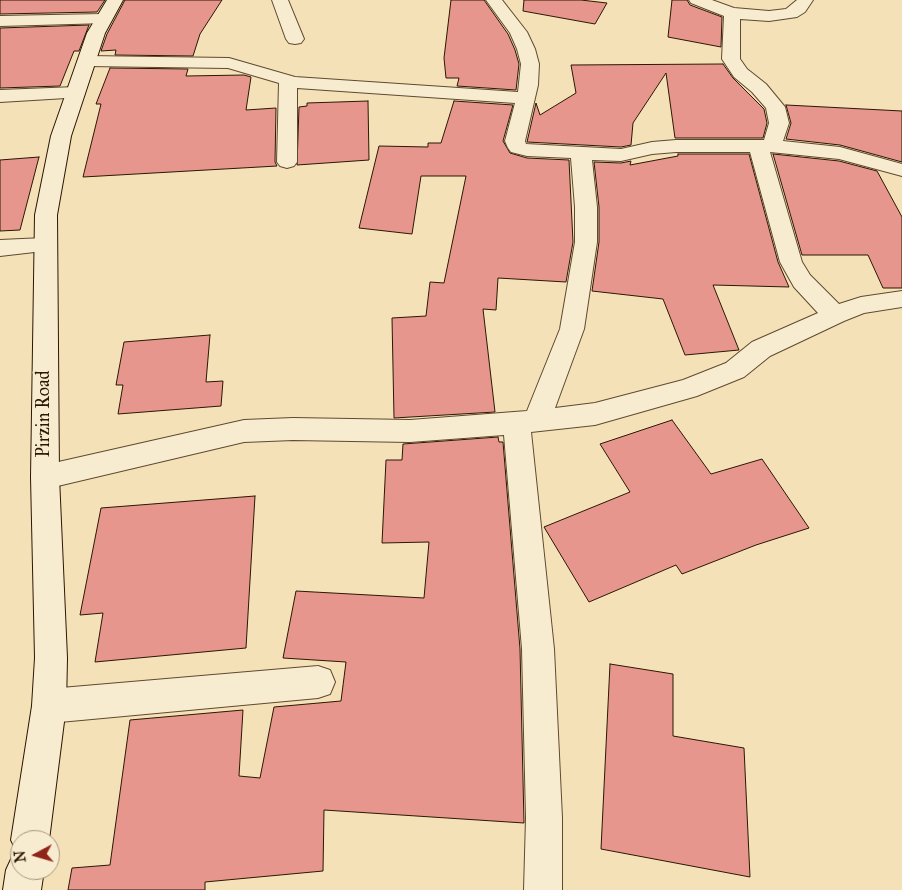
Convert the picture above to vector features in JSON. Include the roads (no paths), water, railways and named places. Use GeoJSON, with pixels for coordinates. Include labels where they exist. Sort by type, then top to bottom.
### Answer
{"type":"FeatureCollection","features":[{"type":"Feature","properties":{"kind":"street"},"geometry":{"type":"LineString","coordinates":[[280,0],[295,39]]}},
{"type":"Feature","properties":{"kind":"street"},"geometry":{"type":"LineString","coordinates":[[494,0],[518,32],[526,48],[530,64],[526,98],[515,142],[518,148],[581,154],[622,155],[652,148],[765,146],[840,153],[902,170]]}},
{"type":"Feature","properties":{"kind":"street"},"geometry":{"type":"LineString","coordinates":[[697,0],[732,13],[769,16],[791,13],[799,8],[805,0]]}},
{"type":"Feature","properties":{"kind":"street"},"geometry":{"type":"LineString","coordinates":[[0,21],[109,9]]}},
{"type":"Feature","properties":{"kind":"street","name":"Pirzin Road"},"geometry":{"type":"LineString","coordinates":[[31,830],[49,706],[50,613],[45,477],[44,245],[50,187],[55,161],[87,61],[109,9]]}},
{"type":"Feature","properties":{"kind":"street"},"geometry":{"type":"LineString","coordinates":[[732,13],[731,59],[740,73],[763,92],[775,107],[779,123],[765,146],[792,262],[802,280],[835,315]]}},
{"type":"Feature","properties":{"kind":"street"},"geometry":{"type":"LineString","coordinates":[[87,61],[229,63],[251,68],[288,81],[526,98]]}},
{"type":"Feature","properties":{"kind":"street"},"geometry":{"type":"LineString","coordinates":[[286,162],[288,81]]}},
{"type":"Feature","properties":{"kind":"street"},"geometry":{"type":"LineString","coordinates":[[0,96],[76,93]]}},
{"type":"Feature","properties":{"kind":"street"},"geometry":{"type":"LineString","coordinates":[[543,890],[544,818],[538,648],[526,421],[572,329],[585,252],[586,207],[581,154]]}},
{"type":"Feature","properties":{"kind":"street"},"geometry":{"type":"LineString","coordinates":[[0,248],[44,245]]}},
{"type":"Feature","properties":{"kind":"street"},"geometry":{"type":"LineString","coordinates":[[45,477],[244,431],[293,429],[410,431],[482,427],[595,414],[688,389],[735,370],[761,349],[835,315],[861,305],[902,299]]}},
{"type":"Feature","properties":{"kind":"street"},"geometry":{"type":"LineString","coordinates":[[49,706],[318,682]]}}]}
